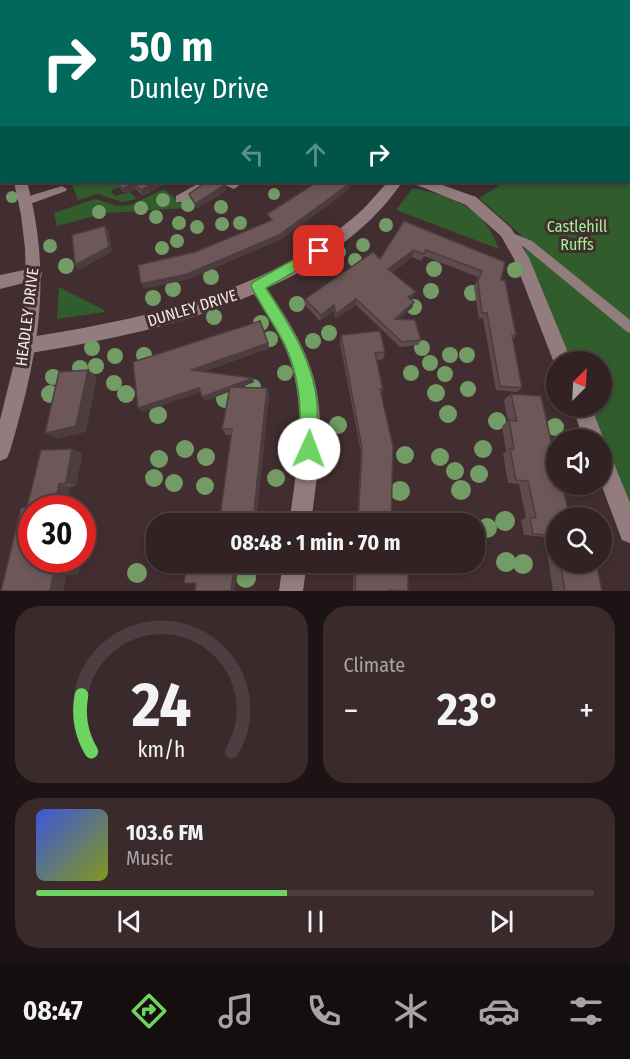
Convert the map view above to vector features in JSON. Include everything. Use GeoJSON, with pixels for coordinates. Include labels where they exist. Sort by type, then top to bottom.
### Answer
{"type":"FeatureCollection","features":[{"type":"Feature","properties":{"kind":"street","name":"HEADLEY DRIVE"},"geometry":{"type":"LineString","coordinates":[[0,451],[13,408],[32,307],[34,236],[27,201],[20,183]]}},
{"type":"Feature","properties":{"kind":"street","name":"DUNLEY DRIVE"},"geometry":{"type":"LineString","coordinates":[[26,346],[164,319],[257,286],[295,267],[338,238],[364,216],[394,183]]}},
{"type":"Feature","properties":{"kind":"street"},"geometry":{"type":"LineString","coordinates":[[425,183],[471,201],[493,218],[510,237],[558,351]]}},
{"type":"Feature","properties":{"kind":"street"},"geometry":{"type":"LineString","coordinates":[[0,282],[34,274]]}},
{"type":"Feature","properties":{"kind":"street"},"geometry":{"type":"LineString","coordinates":[[257,286],[296,351],[307,389],[310,435],[301,513]]}},
{"type":"Feature","properties":{"kind":"street"},"geometry":{"type":"LineString","coordinates":[[612,484],[630,532]]}},
{"type":"Feature","properties":{"kind":"street"},"geometry":{"type":"LineString","coordinates":[[291,591],[293,573]]}},
{"type":"Feature","properties":{"kind":"lane"},"geometry":{"type":"LineString","coordinates":[[180,198],[206,183]]}},
{"type":"Feature","properties":{"kind":"lane"},"geometry":{"type":"LineString","coordinates":[[27,201],[61,185],[67,201]]}},
{"type":"Feature","properties":{"kind":"lane"},"geometry":{"type":"LineString","coordinates":[[510,237],[528,244],[630,327]]}},
{"type":"Feature","properties":{"kind":"green space"},"geometry":{"type":"Polygon","coordinates":[[[71,183],[120,183],[122,185],[111,191],[115,196],[130,192],[137,199],[122,202],[98,194],[78,200],[71,183]]]}},
{"type":"Feature","properties":{"kind":"green space","name":"Castlehill Ruffs"},"geometry":{"type":"Polygon","coordinates":[[[500,183],[630,183],[630,504],[612,460],[612,429],[599,429],[594,417],[612,417],[612,351],[567,351],[525,251],[521,235],[479,198],[500,183]]]}},
{"type":"Feature","properties":{"kind":"green space"},"geometry":{"type":"Polygon","coordinates":[[[413,188],[450,199],[476,213],[487,226],[499,249],[396,210],[413,188]]]}},
{"type":"Feature","properties":{"kind":"green space"},"geometry":{"type":"Polygon","coordinates":[[[164,189],[186,208],[106,213],[57,226],[54,213],[95,199],[118,206],[131,205],[164,189]]]}},
{"type":"Feature","properties":{"kind":"green space"},"geometry":{"type":"Polygon","coordinates":[[[59,287],[104,310],[105,312],[57,319],[59,287]]]}},
{"type":"Feature","properties":{"kind":"building"},"geometry":{"type":"Polygon","coordinates":[[[117,183],[133,183],[123,189],[117,183]]]}},
{"type":"Feature","properties":{"kind":"building"},"geometry":{"type":"Polygon","coordinates":[[[133,183],[154,183],[141,190],[133,183]]]}},
{"type":"Feature","properties":{"kind":"building"},"geometry":{"type":"Polygon","coordinates":[[[205,183],[225,185],[195,204],[189,194],[205,183]]]}},
{"type":"Feature","properties":{"kind":"building"},"geometry":{"type":"Polygon","coordinates":[[[315,183],[349,183],[279,235],[187,274],[141,284],[138,265],[195,252],[272,220],[267,214],[315,183]]]}},
{"type":"Feature","properties":{"kind":"building"},"geometry":{"type":"Polygon","coordinates":[[[404,221],[505,262],[501,280],[505,280],[516,335],[512,335],[522,388],[500,386],[487,313],[482,313],[478,281],[482,271],[426,250],[423,254],[414,250],[388,269],[416,292],[408,297],[414,302],[395,319],[415,320],[421,340],[402,342],[356,299],[336,314],[334,305],[321,315],[305,299],[373,252],[380,259],[404,221]]]}},
{"type":"Feature","properties":{"kind":"building"},"geometry":{"type":"Polygon","coordinates":[[[105,226],[109,247],[75,265],[72,235],[105,226]]]}},
{"type":"Feature","properties":{"kind":"building"},"geometry":{"type":"Polygon","coordinates":[[[260,321],[268,343],[191,370],[253,378],[202,397],[199,388],[138,408],[133,362],[260,321]]]}},
{"type":"Feature","properties":{"kind":"building"},"geometry":{"type":"Polygon","coordinates":[[[380,331],[385,352],[375,353],[383,389],[380,389],[393,446],[391,513],[359,513],[362,448],[341,335],[380,331]]]}},
{"type":"Feature","properties":{"kind":"building"},"geometry":{"type":"Polygon","coordinates":[[[88,370],[76,426],[45,433],[59,372],[88,370]]]}},
{"type":"Feature","properties":{"kind":"building"},"geometry":{"type":"Polygon","coordinates":[[[230,387],[267,388],[254,513],[221,513],[232,429],[222,429],[230,387]]]}},
{"type":"Feature","properties":{"kind":"building"},"geometry":{"type":"Polygon","coordinates":[[[511,394],[541,396],[548,429],[546,429],[546,495],[565,495],[567,507],[546,507],[546,535],[533,534],[530,518],[536,518],[528,481],[516,480],[510,449],[514,449],[509,420],[517,421],[511,394]]]}},
{"type":"Feature","properties":{"kind":"building"},"geometry":{"type":"Polygon","coordinates":[[[72,449],[66,483],[59,484],[57,495],[30,495],[41,450],[72,449]]]}},
{"type":"Feature","properties":{"kind":"building"},"geometry":{"type":"Polygon","coordinates":[[[18,520],[18,573],[67,574],[53,576],[50,591],[1,591],[18,520]]]}},
{"type":"Feature","properties":{"kind":"building"},"geometry":{"type":"Polygon","coordinates":[[[185,573],[233,573],[231,591],[195,591],[196,583],[184,583],[185,573]]]}},
{"type":"Feature","properties":{"kind":"building"},"geometry":{"type":"Polygon","coordinates":[[[356,573],[408,573],[408,591],[355,591],[356,573]]]}},
{"type":"Feature","properties":{"kind":"building"},"geometry":{"type":"Polygon","coordinates":[[[562,573],[598,573],[602,591],[565,591],[562,573]]]}},
{"type":"Feature","properties":{"kind":"route"},"geometry":{"type":"LineString","coordinates":[[309,449],[310,417],[304,374],[296,351],[257,286],[319,251]]}}]}
